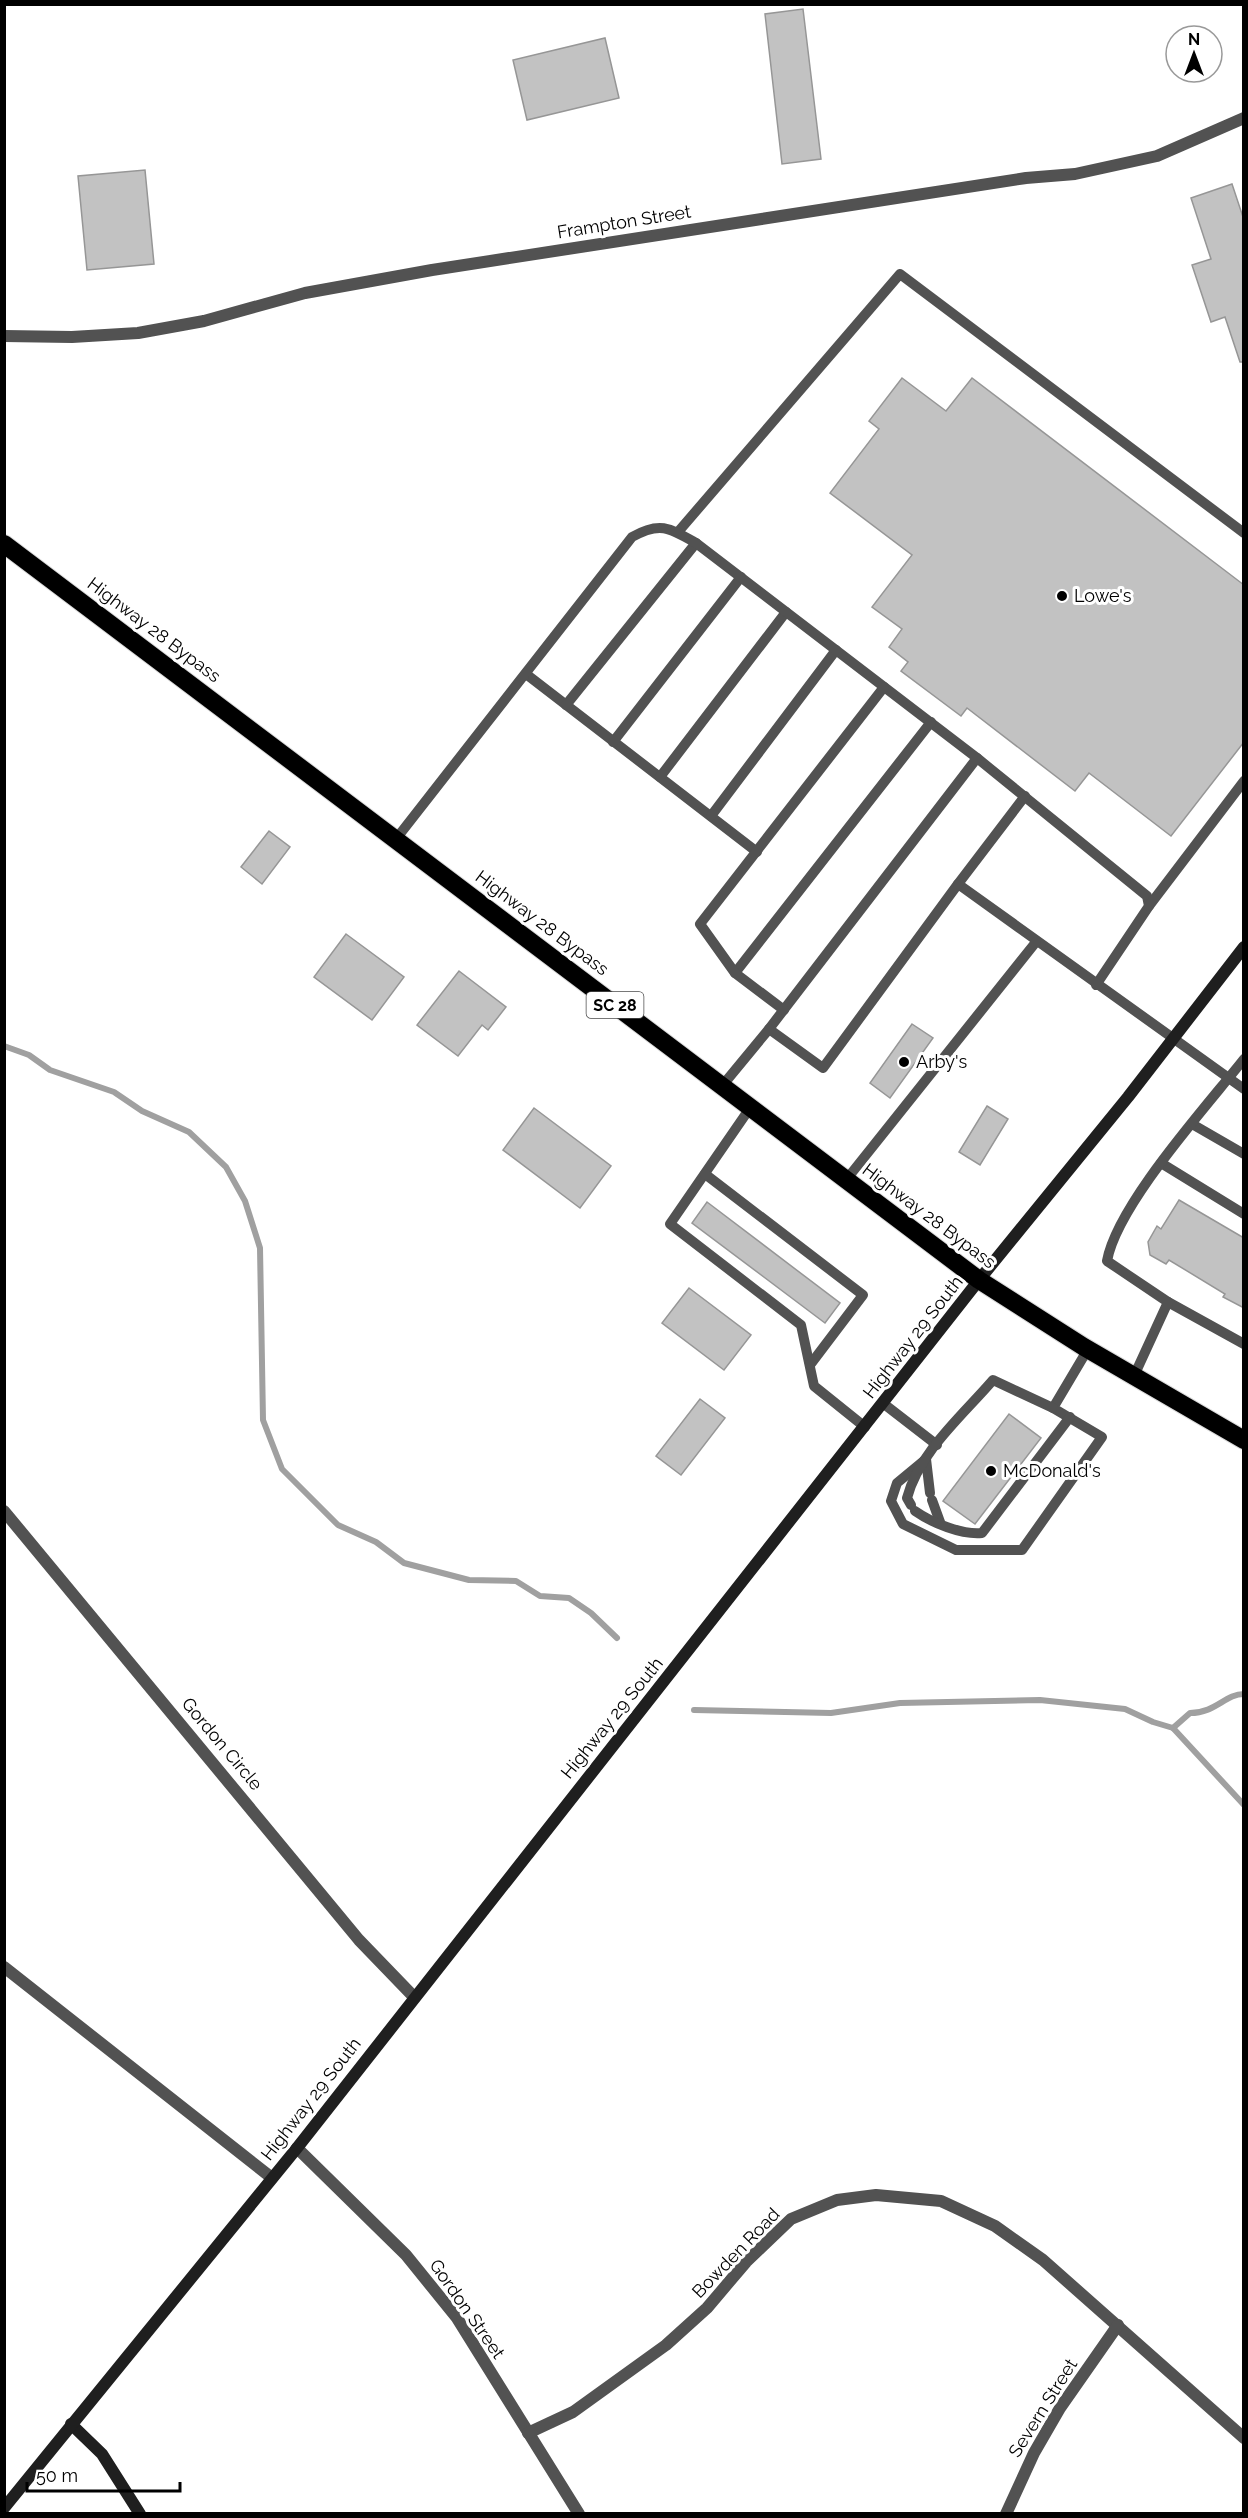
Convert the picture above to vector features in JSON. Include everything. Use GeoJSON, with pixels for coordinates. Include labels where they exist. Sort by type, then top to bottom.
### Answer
{"type":"FeatureCollection","features":[{"type":"Feature","properties":{"kind":"highway","name":"Highway 28 Bypass"},"geometry":{"type":"LineString","coordinates":[[4,544],[979,1280],[1088,1349],[1244,1440]]}},
{"type":"Feature","properties":{"kind":"main road","name":"Highway 29 South"},"geometry":{"type":"LineString","coordinates":[[4,2508],[297,2148],[884,1404],[979,1280],[1244,947]]}},
{"type":"Feature","properties":{"kind":"main road"},"geometry":{"type":"LineString","coordinates":[[71,2424],[102,2454],[140,2514]]}},
{"type":"Feature","properties":{"kind":"street","name":"Frampton Street"},"geometry":{"type":"LineString","coordinates":[[4,336],[72,338],[138,333],[204,321],[305,293],[432,270],[1026,178],[1075,174],[1157,156],[1244,118]]}},
{"type":"Feature","properties":{"kind":"street","name":"Gordon Circle"},"geometry":{"type":"LineString","coordinates":[[4,1511],[359,1940],[414,1997]]}},
{"type":"Feature","properties":{"kind":"street"},"geometry":{"type":"LineString","coordinates":[[4,1966],[272,2178]]}},
{"type":"Feature","properties":{"kind":"street","name":"Gordon Street"},"geometry":{"type":"LineString","coordinates":[[297,2148],[384,2231],[457,2318],[579,2514]]}},
{"type":"Feature","properties":{"kind":"street","name":"Bowden Road"},"geometry":{"type":"LineString","coordinates":[[528,2433],[573,2412],[626,2376],[707,2308],[746,2262],[791,2219],[837,2200],[876,2195],[941,2201],[995,2226],[1043,2260],[1244,2438]]}},
{"type":"Feature","properties":{"kind":"street","name":"Severn Street"},"geometry":{"type":"LineString","coordinates":[[1006,2514],[1034,2453],[1060,2408],[1118,2325]]}},
{"type":"Feature","properties":{"kind":"lane"},"geometry":{"type":"LineString","coordinates":[[678,532],[900,274],[1244,533]]}},
{"type":"Feature","properties":{"kind":"lane"},"geometry":{"type":"LineString","coordinates":[[396,839],[632,537],[648,528],[670,528],[696,543],[977,758],[1147,896],[1149,906]]}},
{"type":"Feature","properties":{"kind":"lane"},"geometry":{"type":"LineString","coordinates":[[566,705],[696,543]]}},
{"type":"Feature","properties":{"kind":"lane"},"geometry":{"type":"LineString","coordinates":[[614,741],[741,577]]}},
{"type":"Feature","properties":{"kind":"lane"},"geometry":{"type":"LineString","coordinates":[[660,777],[786,612]]}},
{"type":"Feature","properties":{"kind":"lane"},"geometry":{"type":"LineString","coordinates":[[711,816],[836,650]]}},
{"type":"Feature","properties":{"kind":"lane"},"geometry":{"type":"LineString","coordinates":[[526,674],[756,852]]}},
{"type":"Feature","properties":{"kind":"lane"},"geometry":{"type":"LineString","coordinates":[[784,1010],[735,973],[700,924],[884,687]]}},
{"type":"Feature","properties":{"kind":"lane"},"geometry":{"type":"LineString","coordinates":[[735,973],[931,722]]}},
{"type":"Feature","properties":{"kind":"lane"},"geometry":{"type":"LineString","coordinates":[[722,1086],[784,1010],[977,758]]}},
{"type":"Feature","properties":{"kind":"lane"},"geometry":{"type":"LineString","coordinates":[[1096,985],[1149,906],[1244,781]]}},
{"type":"Feature","properties":{"kind":"lane"},"geometry":{"type":"LineString","coordinates":[[769,1029],[823,1068],[1025,796]]}},
{"type":"Feature","properties":{"kind":"lane"},"geometry":{"type":"LineString","coordinates":[[958,884],[1172,1040],[1244,1089]]}},
{"type":"Feature","properties":{"kind":"lane"},"geometry":{"type":"LineString","coordinates":[[846,1180],[1036,942]]}},
{"type":"Feature","properties":{"kind":"lane"},"geometry":{"type":"LineString","coordinates":[[1244,1059],[1161,1163],[1110,1245],[1107,1261],[1168,1302],[1244,1344]]}},
{"type":"Feature","properties":{"kind":"lane"},"geometry":{"type":"LineString","coordinates":[[750,1108],[670,1224],[801,1325],[814,1386],[865,1427]]}},
{"type":"Feature","properties":{"kind":"lane"},"geometry":{"type":"LineString","coordinates":[[1192,1124],[1244,1154]]}},
{"type":"Feature","properties":{"kind":"lane"},"geometry":{"type":"LineString","coordinates":[[1161,1163],[1244,1214]]}},
{"type":"Feature","properties":{"kind":"lane"},"geometry":{"type":"LineString","coordinates":[[705,1174],[863,1295],[810,1365]]}},
{"type":"Feature","properties":{"kind":"lane"},"geometry":{"type":"LineString","coordinates":[[1134,1376],[1168,1302]]}},
{"type":"Feature","properties":{"kind":"lane"},"geometry":{"type":"LineString","coordinates":[[1053,1408],[1088,1349]]}},
{"type":"Feature","properties":{"kind":"lane"},"geometry":{"type":"LineString","coordinates":[[926,1459],[897,1483],[891,1501],[903,1524],[956,1550],[1022,1550],[1102,1437],[1070,1418],[1053,1408],[993,1380],[937,1445],[911,1482],[907,1498],[913,1508],[927,1520],[940,1522],[966,1534],[982,1533],[1070,1418]]}},
{"type":"Feature","properties":{"kind":"lane"},"geometry":{"type":"LineString","coordinates":[[884,1404],[937,1445]]}},
{"type":"Feature","properties":{"kind":"lane"},"geometry":{"type":"LineString","coordinates":[[926,1459],[931,1496],[940,1522]]}},
{"type":"Feature","properties":{"kind":"building"},"geometry":{"type":"Polygon","coordinates":[[[803,9],[821,159],[782,164],[765,14],[803,9]]]}},
{"type":"Feature","properties":{"kind":"building"},"geometry":{"type":"Polygon","coordinates":[[[605,38],[619,98],[527,120],[513,60],[605,38]]]}},
{"type":"Feature","properties":{"kind":"building"},"geometry":{"type":"Polygon","coordinates":[[[145,170],[154,264],[87,270],[78,176],[145,170]]]}},
{"type":"Feature","properties":{"kind":"building"},"geometry":{"type":"Polygon","coordinates":[[[1232,184],[1244,220],[1244,362],[1240,362],[1225,317],[1211,322],[1192,265],[1211,259],[1191,198],[1232,184]]]}},
{"type":"Feature","properties":{"kind":"building","name":"Lowe's"},"geometry":{"type":"Polygon","coordinates":[[[902,378],[946,411],[972,378],[1244,585],[1244,742],[1171,836],[1089,773],[1075,791],[967,708],[961,716],[901,671],[908,662],[889,647],[902,629],[872,607],[912,555],[830,493],[879,429],[869,421],[902,378]]]}},
{"type":"Feature","properties":{"kind":"building"},"geometry":{"type":"Polygon","coordinates":[[[269,831],[290,847],[262,884],[241,867],[269,831]]]}},
{"type":"Feature","properties":{"kind":"building"},"geometry":{"type":"Polygon","coordinates":[[[346,934],[404,977],[372,1020],[314,977],[346,934]]]}},
{"type":"Feature","properties":{"kind":"building"},"geometry":{"type":"Polygon","coordinates":[[[459,971],[506,1007],[488,1030],[482,1025],[458,1056],[417,1025],[459,971]]]}},
{"type":"Feature","properties":{"kind":"building"},"geometry":{"type":"Polygon","coordinates":[[[912,1024],[933,1038],[890,1098],[870,1083],[912,1024]]]}},
{"type":"Feature","properties":{"kind":"building"},"geometry":{"type":"Polygon","coordinates":[[[987,1106],[1008,1119],[980,1165],[959,1152],[987,1106]]]}},
{"type":"Feature","properties":{"kind":"building"},"geometry":{"type":"Polygon","coordinates":[[[534,1108],[611,1166],[580,1208],[503,1150],[534,1108]]]}},
{"type":"Feature","properties":{"kind":"building"},"geometry":{"type":"Polygon","coordinates":[[[1179,1200],[1244,1238],[1244,1308],[1223,1297],[1225,1294],[1169,1260],[1166,1264],[1150,1255],[1148,1242],[1157,1226],[1161,1229],[1179,1200]]]}},
{"type":"Feature","properties":{"kind":"building"},"geometry":{"type":"Polygon","coordinates":[[[707,1202],[840,1303],[825,1323],[692,1223],[707,1202]]]}},
{"type":"Feature","properties":{"kind":"building"},"geometry":{"type":"Polygon","coordinates":[[[689,1288],[751,1335],[724,1370],[662,1323],[689,1288]]]}},
{"type":"Feature","properties":{"kind":"building"},"geometry":{"type":"Polygon","coordinates":[[[700,1399],[725,1418],[681,1475],[656,1456],[700,1399]]]}},
{"type":"Feature","properties":{"kind":"building"},"geometry":{"type":"Polygon","coordinates":[[[1009,1414],[1041,1438],[975,1524],[943,1501],[1009,1414]]]}},
{"type":"Feature","properties":{"kind":"waterway"},"geometry":{"type":"LineString","coordinates":[[4,1046],[29,1055],[50,1070],[114,1092],[142,1111],[189,1132],[226,1167],[245,1201],[260,1248],[263,1420],[282,1469],[338,1525],[376,1542],[404,1563],[469,1580],[516,1581],[540,1596],[569,1598],[591,1613],[617,1638]]}},
{"type":"Feature","properties":{"kind":"waterway"},"geometry":{"type":"LineString","coordinates":[[1173,1728],[1190,1713],[1207,1710],[1231,1697],[1244,1694]]}},
{"type":"Feature","properties":{"kind":"waterway"},"geometry":{"type":"LineString","coordinates":[[694,1710],[831,1713],[900,1703],[1040,1700],[1125,1709],[1173,1728],[1244,1805]]}},
{"type":"Feature","properties":{"kind":"place","name":"Lowe's"},"geometry":{"type":"Point","coordinates":[1062,596]}},
{"type":"Feature","properties":{"kind":"place","name":"Arby's"},"geometry":{"type":"Point","coordinates":[904,1062]}},
{"type":"Feature","properties":{"kind":"place","name":"McDonald's"},"geometry":{"type":"Point","coordinates":[991,1471]}}]}
